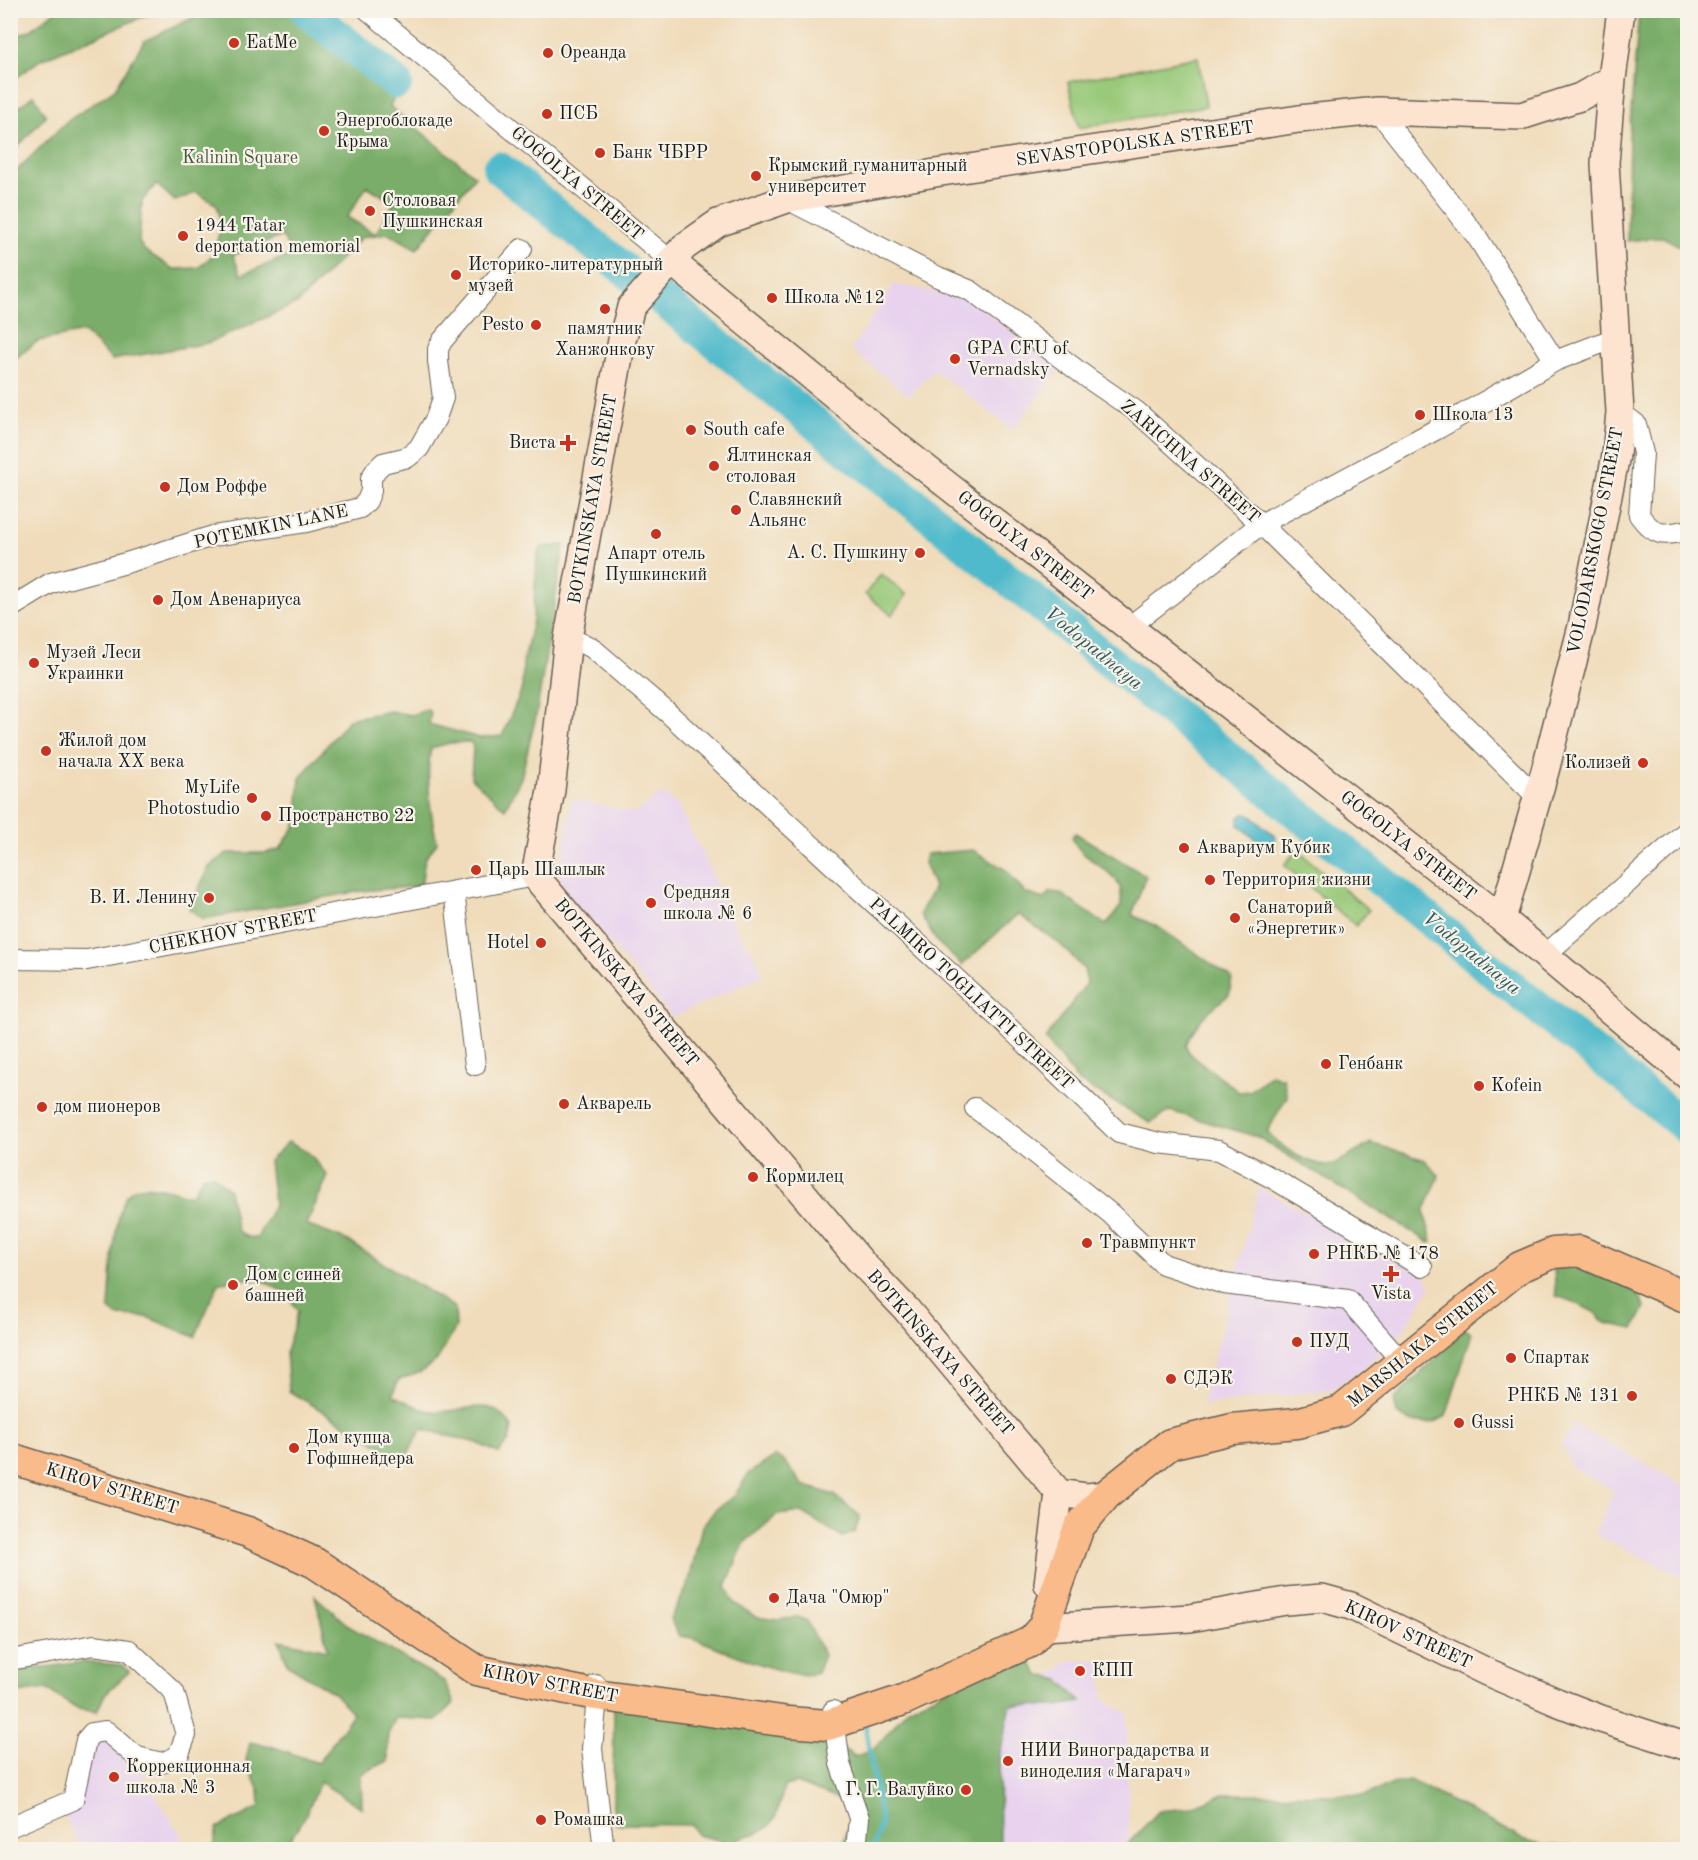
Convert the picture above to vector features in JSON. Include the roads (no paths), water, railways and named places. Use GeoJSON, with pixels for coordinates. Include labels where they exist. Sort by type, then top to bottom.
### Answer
{"type":"FeatureCollection","features":[{"type":"Feature","properties":{"kind":"main road","name":"VOLODARSKOGO STREET"},"geometry":{"type":"LineString","coordinates":[[1502,919],[1538,798],[1582,626],[1616,455],[1620,412],[1605,162],[1621,10]]}},
{"type":"Feature","properties":{"kind":"main road","name":"SEVASTOPOLSKA STREET"},"geometry":{"type":"LineString","coordinates":[[631,307],[684,247],[718,223],[787,199],[935,173],[1299,119],[1378,111],[1521,116],[1580,97],[1612,79]]}},
{"type":"Feature","properties":{"kind":"main road","name":"GOGOLYA STREET"},"geometry":{"type":"LineString","coordinates":[[666,266],[1502,919],[1688,1076]]}},
{"type":"Feature","properties":{"kind":"main road","name":"BOTKINSKAYA STREET"},"geometry":{"type":"LineString","coordinates":[[631,307],[622,340],[568,638],[551,790],[535,876],[854,1253],[1084,1495]]}},
{"type":"Feature","properties":{"kind":"main road","name":"MARSHAKA STREET"},"geometry":{"type":"LineString","coordinates":[[1043,1627],[1079,1527],[1084,1495],[1161,1440],[1198,1424],[1231,1418],[1293,1413],[1337,1401],[1521,1252],[1554,1239],[1579,1236],[1598,1241],[1642,1267],[1688,1288]]}},
{"type":"Feature","properties":{"kind":"main road","name":"MARSHAKA STREET"},"geometry":{"type":"LineString","coordinates":[[1084,1495],[1170,1444],[1233,1429],[1297,1423],[1341,1411],[1520,1267],[1553,1253],[1579,1251],[1688,1298]]}},
{"type":"Feature","properties":{"kind":"main road","name":"KIROV STREET"},"geometry":{"type":"LineString","coordinates":[[10,1440],[252,1515],[319,1546],[475,1652],[596,1687]]}},
{"type":"Feature","properties":{"kind":"main road","name":"KIROV STREET"},"geometry":{"type":"LineString","coordinates":[[10,1458],[248,1532],[315,1563],[476,1670],[596,1687],[681,1689],[794,1706],[834,1716],[1024,1630],[1190,1618],[1286,1600],[1322,1598],[1351,1606],[1487,1672],[1557,1702],[1688,1747]]}},
{"type":"Feature","properties":{"kind":"main road"},"geometry":{"type":"LineString","coordinates":[[1043,1627],[1048,1584],[1066,1528],[1084,1495]]}},
{"type":"Feature","properties":{"kind":"street","name":"GOGOLYA STREET"},"geometry":{"type":"LineString","coordinates":[[368,10],[666,266]]}},
{"type":"Feature","properties":{"kind":"street"},"geometry":{"type":"LineString","coordinates":[[1378,111],[1477,237],[1555,361]]}},
{"type":"Feature","properties":{"kind":"street","name":"ZARICHNA STREET"},"geometry":{"type":"LineString","coordinates":[[787,199],[971,291],[1136,411],[1261,524],[1538,798]]}},
{"type":"Feature","properties":{"kind":"street","name":"POTEMKIN LANE"},"geometry":{"type":"LineString","coordinates":[[10,608],[51,583],[213,536],[306,522],[360,508],[368,501],[371,478],[383,463],[408,457],[419,448],[436,418],[443,398],[438,361],[438,349],[442,341],[522,249]]}},
{"type":"Feature","properties":{"kind":"street"},"geometry":{"type":"LineString","coordinates":[[1129,627],[1261,524],[1439,428],[1555,361],[1615,338]]}},
{"type":"Feature","properties":{"kind":"street"},"geometry":{"type":"LineString","coordinates":[[1620,412],[1636,424],[1643,453],[1639,515],[1648,529],[1667,535],[1688,530]]}},
{"type":"Feature","properties":{"kind":"street","name":"PALMIRO TOGLIATTI STREET"},"geometry":{"type":"LineString","coordinates":[[568,638],[591,647],[667,712],[1003,1022],[1119,1133],[1159,1143],[1219,1150],[1272,1178],[1422,1267]]}},
{"type":"Feature","properties":{"kind":"street"},"geometry":{"type":"LineString","coordinates":[[1545,955],[1688,830]]}},
{"type":"Feature","properties":{"kind":"street","name":"CHEKHOV STREET"},"geometry":{"type":"LineString","coordinates":[[10,959],[87,960],[535,876]]}},
{"type":"Feature","properties":{"kind":"street"},"geometry":{"type":"LineString","coordinates":[[454,891],[475,1065]]}},
{"type":"Feature","properties":{"kind":"street"},"geometry":{"type":"LineString","coordinates":[[975,1108],[1111,1214],[1163,1264],[1224,1284],[1348,1300],[1396,1355]]}},
{"type":"Feature","properties":{"kind":"street"},"geometry":{"type":"LineString","coordinates":[[10,1660],[94,1646],[129,1650],[174,1692],[186,1735],[178,1756],[162,1763],[137,1756],[106,1731],[92,1733],[86,1740],[73,1800],[10,1827]]}},
{"type":"Feature","properties":{"kind":"street"},"geometry":{"type":"LineString","coordinates":[[596,1687],[592,1749],[604,1850]]}},
{"type":"Feature","properties":{"kind":"street"},"geometry":{"type":"LineString","coordinates":[[834,1716],[840,1764],[859,1818],[856,1850]]}},
{"type":"Feature","properties":{"kind":"water"},"geometry":{"type":"Polygon","coordinates":[[[1249,814],[1276,837],[1274,845],[1266,848],[1239,825],[1239,817],[1249,814]]]}},
{"type":"Feature","properties":{"kind":"waterway","name":"Vodopadnaya"},"geometry":{"type":"LineString","coordinates":[[306,10],[396,83]]}},
{"type":"Feature","properties":{"kind":"waterway","name":"Vodopadnaya"},"geometry":{"type":"LineString","coordinates":[[499,168],[1688,1129]]}},
{"type":"Feature","properties":{"kind":"waterway"},"geometry":{"type":"LineString","coordinates":[[865,1723],[881,1822],[873,1850]]}},
{"type":"Feature","properties":{"kind":"place","name":"EatMe"},"geometry":{"type":"Point","coordinates":[234,43]}},
{"type":"Feature","properties":{"kind":"place","name":"Ореанда"},"geometry":{"type":"Point","coordinates":[548,53]}},
{"type":"Feature","properties":{"kind":"place","name":"ПСБ"},"geometry":{"type":"Point","coordinates":[547,114]}},
{"type":"Feature","properties":{"kind":"place","name":"Энергоблокаде Крыма"},"geometry":{"type":"Point","coordinates":[324,131]}},
{"type":"Feature","properties":{"kind":"place","name":"Банк ЧБРР"},"geometry":{"type":"Point","coordinates":[600,153]}},
{"type":"Feature","properties":{"kind":"place","name":"Крымский гуманитарный университет"},"geometry":{"type":"Point","coordinates":[756,176]}},
{"type":"Feature","properties":{"kind":"place","name":"Столовая Пушкинская"},"geometry":{"type":"Point","coordinates":[370,211]}},
{"type":"Feature","properties":{"kind":"place","name":"1944 Tatar deportation memorial"},"geometry":{"type":"Point","coordinates":[183,236]}},
{"type":"Feature","properties":{"kind":"place","name":"Историко-литературный музей"},"geometry":{"type":"Point","coordinates":[456,275]}},
{"type":"Feature","properties":{"kind":"place","name":"Школа №12"},"geometry":{"type":"Point","coordinates":[772,298]}},
{"type":"Feature","properties":{"kind":"place","name":"памятник Ханжонкову"},"geometry":{"type":"Point","coordinates":[605,309]}},
{"type":"Feature","properties":{"kind":"place","name":"Pesto"},"geometry":{"type":"Point","coordinates":[536,325]}},
{"type":"Feature","properties":{"kind":"place","name":"GPA CFU of Vernadsky"},"geometry":{"type":"Point","coordinates":[955,359]}},
{"type":"Feature","properties":{"kind":"place","name":"Школа 13"},"geometry":{"type":"Point","coordinates":[1420,415]}},
{"type":"Feature","properties":{"kind":"place","name":"South cafe"},"geometry":{"type":"Point","coordinates":[691,430]}},
{"type":"Feature","properties":{"kind":"place","name":"Виста"},"geometry":{"type":"Point","coordinates":[568,443]}},
{"type":"Feature","properties":{"kind":"place","name":"Ялтинская столовая"},"geometry":{"type":"Point","coordinates":[714,466]}},
{"type":"Feature","properties":{"kind":"place","name":"Дом Роффе"},"geometry":{"type":"Point","coordinates":[165,487]}},
{"type":"Feature","properties":{"kind":"place","name":"Славянский Альянс"},"geometry":{"type":"Point","coordinates":[736,510]}},
{"type":"Feature","properties":{"kind":"place","name":"Апарт отель Пушкинский"},"geometry":{"type":"Point","coordinates":[656,534]}},
{"type":"Feature","properties":{"kind":"place","name":"А. С. Пушкину"},"geometry":{"type":"Point","coordinates":[920,553]}},
{"type":"Feature","properties":{"kind":"place","name":"Дом Авенариуса"},"geometry":{"type":"Point","coordinates":[158,600]}},
{"type":"Feature","properties":{"kind":"place","name":"Музей Леси Украинки"},"geometry":{"type":"Point","coordinates":[34,663]}},
{"type":"Feature","properties":{"kind":"place","name":"Жилой дом начала ХХ века"},"geometry":{"type":"Point","coordinates":[46,751]}},
{"type":"Feature","properties":{"kind":"place","name":"Колизей"},"geometry":{"type":"Point","coordinates":[1643,763]}},
{"type":"Feature","properties":{"kind":"place","name":"MyLife Photostudio"},"geometry":{"type":"Point","coordinates":[252,798]}},
{"type":"Feature","properties":{"kind":"place","name":"Пространство 22"},"geometry":{"type":"Point","coordinates":[266,816]}},
{"type":"Feature","properties":{"kind":"place","name":"Аквариум Кубик"},"geometry":{"type":"Point","coordinates":[1184,848]}},
{"type":"Feature","properties":{"kind":"place","name":"Царь Шашлык"},"geometry":{"type":"Point","coordinates":[476,870]}},
{"type":"Feature","properties":{"kind":"place","name":"Территория жизни"},"geometry":{"type":"Point","coordinates":[1210,880]}},
{"type":"Feature","properties":{"kind":"place","name":"В. И. Ленину"},"geometry":{"type":"Point","coordinates":[209,898]}},
{"type":"Feature","properties":{"kind":"place","name":"Средняя школа № 6"},"geometry":{"type":"Point","coordinates":[651,903]}},
{"type":"Feature","properties":{"kind":"place","name":"Санаторий «Энергетик»"},"geometry":{"type":"Point","coordinates":[1235,918]}},
{"type":"Feature","properties":{"kind":"place","name":"Hotel"},"geometry":{"type":"Point","coordinates":[541,943]}},
{"type":"Feature","properties":{"kind":"place","name":"Генбанк"},"geometry":{"type":"Point","coordinates":[1326,1064]}},
{"type":"Feature","properties":{"kind":"place","name":"Kofein"},"geometry":{"type":"Point","coordinates":[1479,1086]}},
{"type":"Feature","properties":{"kind":"place","name":"Акварель"},"geometry":{"type":"Point","coordinates":[564,1104]}},
{"type":"Feature","properties":{"kind":"place","name":"дом пионеров"},"geometry":{"type":"Point","coordinates":[42,1107]}},
{"type":"Feature","properties":{"kind":"place","name":"Кормилец"},"geometry":{"type":"Point","coordinates":[753,1177]}},
{"type":"Feature","properties":{"kind":"place","name":"Травмпункт"},"geometry":{"type":"Point","coordinates":[1087,1243]}},
{"type":"Feature","properties":{"kind":"place","name":"РНКБ № 178"},"geometry":{"type":"Point","coordinates":[1314,1254]}},
{"type":"Feature","properties":{"kind":"place","name":"Vista"},"geometry":{"type":"Point","coordinates":[1391,1274]}},
{"type":"Feature","properties":{"kind":"place","name":"Дом с синей башней"},"geometry":{"type":"Point","coordinates":[233,1285]}},
{"type":"Feature","properties":{"kind":"place","name":"ПУД"},"geometry":{"type":"Point","coordinates":[1297,1342]}},
{"type":"Feature","properties":{"kind":"place","name":"Спартак"},"geometry":{"type":"Point","coordinates":[1511,1358]}},
{"type":"Feature","properties":{"kind":"place","name":"СДЭК"},"geometry":{"type":"Point","coordinates":[1171,1379]}},
{"type":"Feature","properties":{"kind":"place","name":"РНКБ № 131"},"geometry":{"type":"Point","coordinates":[1632,1396]}},
{"type":"Feature","properties":{"kind":"place","name":"Gussi"},"geometry":{"type":"Point","coordinates":[1459,1423]}},
{"type":"Feature","properties":{"kind":"place","name":"Дом купца Гофшнейдера"},"geometry":{"type":"Point","coordinates":[294,1448]}},
{"type":"Feature","properties":{"kind":"place","name":"Дача \"Омюр\""},"geometry":{"type":"Point","coordinates":[774,1598]}},
{"type":"Feature","properties":{"kind":"place","name":"КПП"},"geometry":{"type":"Point","coordinates":[1080,1671]}},
{"type":"Feature","properties":{"kind":"place","name":"НИИ Виноградарства и виноделия «Магарач»"},"geometry":{"type":"Point","coordinates":[1008,1761]}},
{"type":"Feature","properties":{"kind":"place","name":"Коррекционная школа № 3"},"geometry":{"type":"Point","coordinates":[114,1777]}},
{"type":"Feature","properties":{"kind":"place","name":"Г. Г. Валуйко"},"geometry":{"type":"Point","coordinates":[966,1790]}},
{"type":"Feature","properties":{"kind":"place","name":"Ромашка"},"geometry":{"type":"Point","coordinates":[541,1820]}},
{"type":"Feature","properties":{"kind":"park label","name":"Kalinin Square"},"geometry":{"type":"Point","coordinates":[240,158]}}]}
